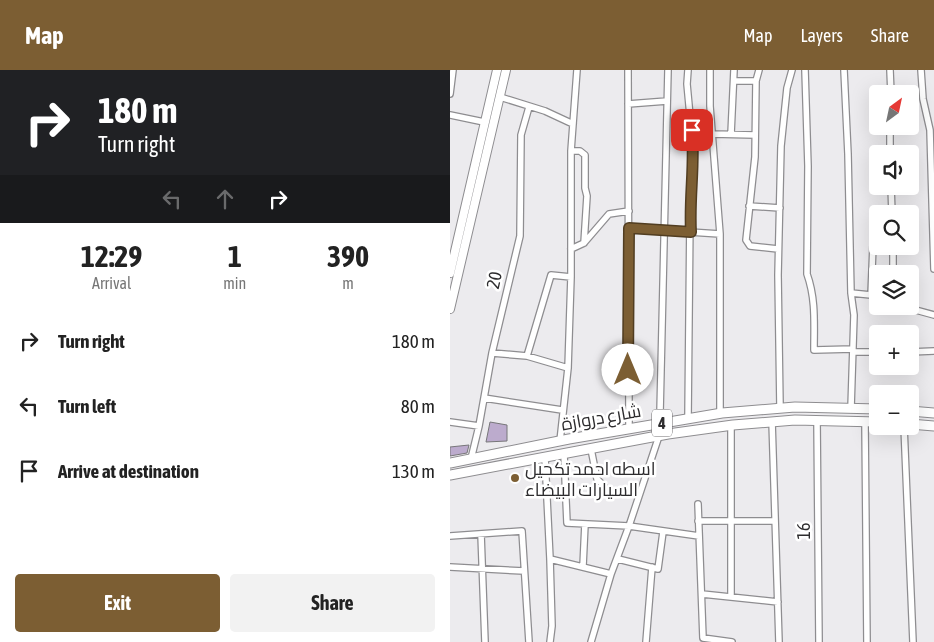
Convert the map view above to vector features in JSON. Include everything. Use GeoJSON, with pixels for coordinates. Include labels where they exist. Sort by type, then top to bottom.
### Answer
{"type":"FeatureCollection","features":[{"type":"Feature","properties":{"kind":"main road"},"geometry":{"type":"LineString","coordinates":[[450,309],[500,97],[501,71]]}},
{"type":"Feature","properties":{"kind":"main road"},"geometry":{"type":"LineString","coordinates":[[450,273],[452,255],[484,122],[501,71]]}},
{"type":"Feature","properties":{"kind":"main road","name":"شارع دروازة"},"geometry":{"type":"LineString","coordinates":[[450,463],[560,441],[720,413],[780,407],[869,409]]}},
{"type":"Feature","properties":{"kind":"main road"},"geometry":{"type":"LineString","coordinates":[[827,407],[827,420]]}},
{"type":"Feature","properties":{"kind":"main road"},"geometry":{"type":"LineString","coordinates":[[919,412],[934,413]]}},
{"type":"Feature","properties":{"kind":"main road","name":"شارع دروازة"},"geometry":{"type":"LineString","coordinates":[[451,477],[659,436],[731,425],[772,421],[817,420],[869,422]]}},
{"type":"Feature","properties":{"kind":"main road"},"geometry":{"type":"LineString","coordinates":[[919,425],[934,426]]}},
{"type":"Feature","properties":{"kind":"street"},"geometry":{"type":"LineString","coordinates":[[450,94],[452,70]]}},
{"type":"Feature","properties":{"kind":"street"},"geometry":{"type":"LineString","coordinates":[[560,441],[568,368],[571,277],[571,151],[577,70]]}},
{"type":"Feature","properties":{"kind":"street"},"geometry":{"type":"LineString","coordinates":[[628,70],[629,429]]}},
{"type":"Feature","properties":{"kind":"street"},"geometry":{"type":"LineString","coordinates":[[662,423],[660,413],[668,70]]}},
{"type":"Feature","properties":{"kind":"street"},"geometry":{"type":"LineString","coordinates":[[688,70],[687,84],[693,148],[690,216],[688,418]]}},
{"type":"Feature","properties":{"kind":"street"},"geometry":{"type":"LineString","coordinates":[[710,70],[712,134],[720,234],[720,413]]}},
{"type":"Feature","properties":{"kind":"street"},"geometry":{"type":"LineString","coordinates":[[731,134],[734,70]]}},
{"type":"Feature","properties":{"kind":"street"},"geometry":{"type":"LineString","coordinates":[[758,70],[750,206],[745,234],[750,246],[778,249]]}},
{"type":"Feature","properties":{"kind":"street"},"geometry":{"type":"LineString","coordinates":[[780,407],[778,249],[782,127],[787,88],[792,70]]}},
{"type":"Feature","properties":{"kind":"street"},"geometry":{"type":"LineString","coordinates":[[804,70],[808,166],[807,274],[811,285],[814,309],[814,350],[869,351]]}},
{"type":"Feature","properties":{"kind":"street"},"geometry":{"type":"LineString","coordinates":[[844,70],[851,293],[854,315],[851,408]]}},
{"type":"Feature","properties":{"kind":"street"},"geometry":{"type":"LineString","coordinates":[[890,70],[891,85]]}},
{"type":"Feature","properties":{"kind":"street"},"geometry":{"type":"LineString","coordinates":[[921,70],[923,99],[931,117],[934,269]]}},
{"type":"Feature","properties":{"kind":"street"},"geometry":{"type":"LineString","coordinates":[[734,81],[756,81]]}},
{"type":"Feature","properties":{"kind":"street"},"geometry":{"type":"LineString","coordinates":[[500,97],[545,111],[573,124]]}},
{"type":"Feature","properties":{"kind":"street"},"geometry":{"type":"LineString","coordinates":[[628,104],[668,101]]}},
{"type":"Feature","properties":{"kind":"street","name":"20"},"geometry":{"type":"LineString","coordinates":[[471,459],[492,353],[520,236],[521,134],[529,107]]}},
{"type":"Feature","properties":{"kind":"street"},"geometry":{"type":"LineString","coordinates":[[450,115],[484,122]]}},
{"type":"Feature","properties":{"kind":"street"},"geometry":{"type":"LineString","coordinates":[[712,134],[755,135]]}},
{"type":"Feature","properties":{"kind":"street"},"geometry":{"type":"LineString","coordinates":[[571,151],[580,151],[585,154],[585,188],[587,196],[584,242]]}},
{"type":"Feature","properties":{"kind":"street"},"geometry":{"type":"LineString","coordinates":[[750,206],[780,208]]}},
{"type":"Feature","properties":{"kind":"street"},"geometry":{"type":"LineString","coordinates":[[571,249],[584,242],[609,214],[628,211]]}},
{"type":"Feature","properties":{"kind":"street"},"geometry":{"type":"LineString","coordinates":[[629,228],[720,234]]}},
{"type":"Feature","properties":{"kind":"street"},"geometry":{"type":"LineString","coordinates":[[528,356],[551,275],[571,277]]}},
{"type":"Feature","properties":{"kind":"street"},"geometry":{"type":"LineString","coordinates":[[851,293],[869,295]]}},
{"type":"Feature","properties":{"kind":"street"},"geometry":{"type":"LineString","coordinates":[[919,311],[934,315]]}},
{"type":"Feature","properties":{"kind":"street"},"geometry":{"type":"LineString","coordinates":[[919,352],[934,352]]}},
{"type":"Feature","properties":{"kind":"street"},"geometry":{"type":"LineString","coordinates":[[492,353],[528,356],[568,368]]}},
{"type":"Feature","properties":{"kind":"street"},"geometry":{"type":"LineString","coordinates":[[484,398],[562,410]]}},
{"type":"Feature","properties":{"kind":"street","name":"16"},"geometry":{"type":"LineString","coordinates":[[817,420],[819,642]]}},
{"type":"Feature","properties":{"kind":"street"},"geometry":{"type":"LineString","coordinates":[[772,421],[779,642]]}},
{"type":"Feature","properties":{"kind":"street"},"geometry":{"type":"LineString","coordinates":[[450,422],[479,426]]}},
{"type":"Feature","properties":{"kind":"street"},"geometry":{"type":"LineString","coordinates":[[865,422],[867,642]]}},
{"type":"Feature","properties":{"kind":"street"},"geometry":{"type":"LineString","coordinates":[[731,425],[731,597]]}},
{"type":"Feature","properties":{"kind":"street"},"geometry":{"type":"LineString","coordinates":[[904,435],[913,642]]}},
{"type":"Feature","properties":{"kind":"street"},"geometry":{"type":"LineString","coordinates":[[591,642],[659,436]]}},
{"type":"Feature","properties":{"kind":"street"},"geometry":{"type":"LineString","coordinates":[[591,449],[597,479],[604,486]]}},
{"type":"Feature","properties":{"kind":"street"},"geometry":{"type":"LineString","coordinates":[[564,454],[567,523],[629,526],[699,536]]}},
{"type":"Feature","properties":{"kind":"street"},"geometry":{"type":"LineString","coordinates":[[545,458],[552,616],[550,642]]}},
{"type":"Feature","properties":{"kind":"street"},"geometry":{"type":"LineString","coordinates":[[698,504],[702,638],[708,641],[732,642]]}},
{"type":"Feature","properties":{"kind":"street"},"geometry":{"type":"LineString","coordinates":[[698,521],[774,521]]}},
{"type":"Feature","properties":{"kind":"street"},"geometry":{"type":"LineString","coordinates":[[583,566],[585,524]]}},
{"type":"Feature","properties":{"kind":"street"},"geometry":{"type":"LineString","coordinates":[[450,536],[522,531],[529,642]]}},
{"type":"Feature","properties":{"kind":"street"},"geometry":{"type":"LineString","coordinates":[[618,559],[658,569],[664,532]]}},
{"type":"Feature","properties":{"kind":"street"},"geometry":{"type":"LineString","coordinates":[[481,534],[485,642]]}},
{"type":"Feature","properties":{"kind":"street"},"geometry":{"type":"LineString","coordinates":[[550,559],[612,574]]}},
{"type":"Feature","properties":{"kind":"street"},"geometry":{"type":"LineString","coordinates":[[450,567],[524,571]]}},
{"type":"Feature","properties":{"kind":"street"},"geometry":{"type":"LineString","coordinates":[[646,642],[652,567]]}},
{"type":"Feature","properties":{"kind":"street"},"geometry":{"type":"LineString","coordinates":[[702,594],[778,602]]}},
{"type":"Feature","properties":{"kind":"building"},"geometry":{"type":"Polygon","coordinates":[[[490,422],[507,425],[507,441],[486,442],[490,422]]]}},
{"type":"Feature","properties":{"kind":"building"},"geometry":{"type":"Polygon","coordinates":[[[469,445],[467,453],[450,456],[450,447],[469,445]]]}},
{"type":"Feature","properties":{"kind":"place","name":"اسطه احمد تكحيل السيارات البيضاء"},"geometry":{"type":"Point","coordinates":[515,478]}},
{"type":"Feature","properties":{"kind":"route"},"geometry":{"type":"LineString","coordinates":[[628,370],[629,228],[691,232],[692,130]]}}]}
